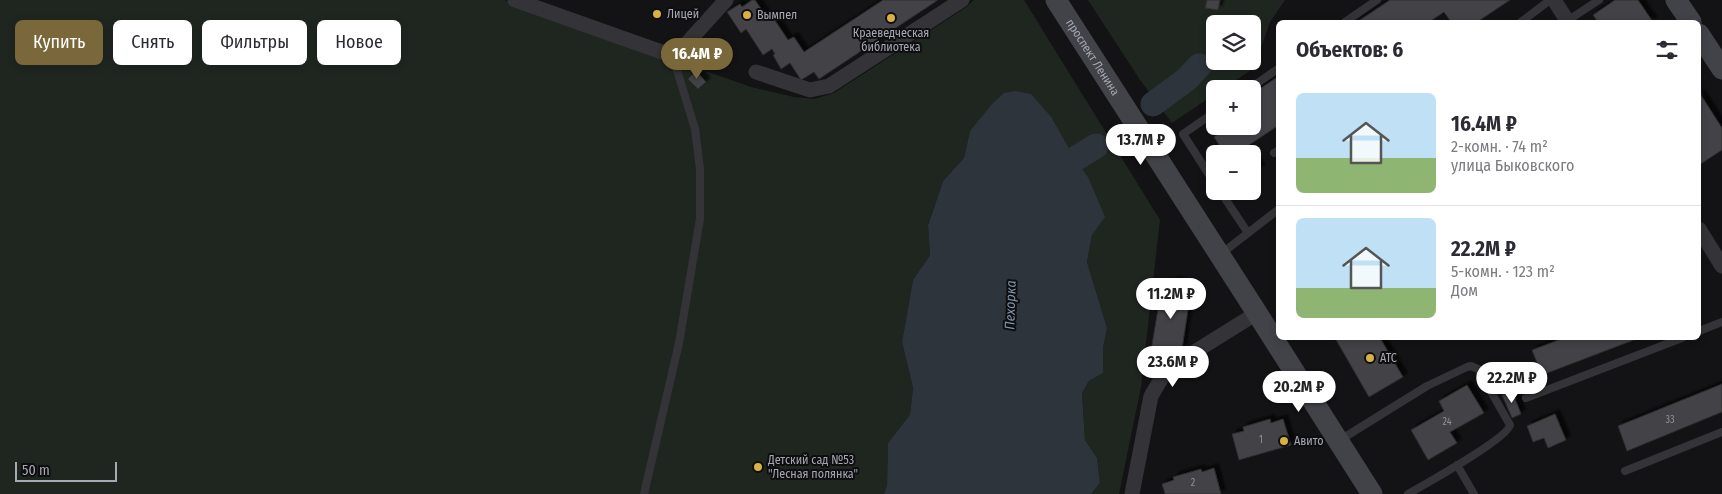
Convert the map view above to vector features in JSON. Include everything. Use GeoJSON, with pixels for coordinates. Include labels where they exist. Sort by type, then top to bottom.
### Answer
{"type":"FeatureCollection","features":[{"type":"Feature","properties":{"kind":"main road","name":"проспект Ленина"},"geometry":{"type":"LineString","coordinates":[[1056,0],[1372,494]]}},
{"type":"Feature","properties":{"kind":"main road"},"geometry":{"type":"LineString","coordinates":[[1676,0],[1690,20]]}},
{"type":"Feature","properties":{"kind":"main road"},"geometry":{"type":"LineString","coordinates":[[1701,37],[1722,70]]}},
{"type":"Feature","properties":{"kind":"street"},"geometry":{"type":"LineString","coordinates":[[515,0],[671,54],[679,52],[726,0]]}},
{"type":"Feature","properties":{"kind":"street"},"geometry":{"type":"LineString","coordinates":[[756,72],[810,90],[829,86],[962,0]]}},
{"type":"Feature","properties":{"kind":"street"},"geometry":{"type":"LineString","coordinates":[[1552,0],[1567,20]]}},
{"type":"Feature","properties":{"kind":"street"},"geometry":{"type":"LineString","coordinates":[[1701,232],[1722,266]]}},
{"type":"Feature","properties":{"kind":"street"},"geometry":{"type":"LineString","coordinates":[[1132,494],[1151,396],[1167,369],[1257,312]]}},
{"type":"Feature","properties":{"kind":"lane"},"geometry":{"type":"LineString","coordinates":[[1348,20],[1377,0]]}},
{"type":"Feature","properties":{"kind":"lane"},"geometry":{"type":"LineString","coordinates":[[1524,20],[1552,0]]}},
{"type":"Feature","properties":{"kind":"lane"},"geometry":{"type":"LineString","coordinates":[[1571,20],[1599,0]]}},
{"type":"Feature","properties":{"kind":"lane"},"geometry":{"type":"LineString","coordinates":[[644,494],[679,343],[700,219],[700,169],[695,129],[676,67],[679,52]]}},
{"type":"Feature","properties":{"kind":"lane"},"geometry":{"type":"LineString","coordinates":[[1261,81],[1276,70]]}},
{"type":"Feature","properties":{"kind":"lane"},"geometry":{"type":"LineString","coordinates":[[1206,118],[1183,134],[1206,170]]}},
{"type":"Feature","properties":{"kind":"lane"},"geometry":{"type":"LineString","coordinates":[[1226,200],[1248,233]]}},
{"type":"Feature","properties":{"kind":"lane"},"geometry":{"type":"LineString","coordinates":[[1220,255],[1276,211]]}},
{"type":"Feature","properties":{"kind":"lane"},"geometry":{"type":"LineString","coordinates":[[1701,330],[1722,322]]}},
{"type":"Feature","properties":{"kind":"lane"},"geometry":{"type":"LineString","coordinates":[[1526,398],[1677,340]]}},
{"type":"Feature","properties":{"kind":"lane"},"geometry":{"type":"LineString","coordinates":[[1338,441],[1427,386],[1472,366],[1478,369],[1510,425],[1509,430],[1408,494]]}},
{"type":"Feature","properties":{"kind":"lane"},"geometry":{"type":"LineString","coordinates":[[1625,471],[1722,432]]}},
{"type":"Feature","properties":{"kind":"lane"},"geometry":{"type":"LineString","coordinates":[[1457,464],[1474,494]]}},
{"type":"Feature","properties":{"kind":"shaded area"},"geometry":{"type":"Polygon","coordinates":[[[0,0],[504,0],[751,87],[794,97],[814,99],[834,93],[965,8],[974,0],[1024,0],[1160,220],[1141,387],[1119,494],[1091,494],[1100,483],[1097,458],[1085,440],[1082,393],[1089,381],[1103,373],[1103,348],[1107,328],[1087,262],[1092,235],[1088,177],[1075,159],[1052,118],[970,131],[964,158],[943,181],[928,224],[930,255],[913,280],[902,342],[913,388],[910,416],[888,443],[887,485],[884,494],[0,494],[0,0]]]}},
{"type":"Feature","properties":{"kind":"shaded area"},"geometry":{"type":"Polygon","coordinates":[[[1088,0],[1285,0],[1270,22],[1261,48],[1261,15],[1206,15],[1206,70],[1251,70],[1236,80],[1206,80],[1206,100],[1172,123],[1140,80],[1088,0]]]}},
{"type":"Feature","properties":{"kind":"water"},"geometry":{"type":"Polygon","coordinates":[[[1015,91],[1031,94],[1052,118],[1075,159],[1088,177],[1105,217],[1092,235],[1087,262],[1107,328],[1103,348],[1103,373],[1089,381],[1082,393],[1085,440],[1097,458],[1100,483],[1091,494],[884,494],[887,485],[888,443],[910,415],[913,388],[902,342],[913,280],[930,255],[928,225],[943,181],[964,158],[970,131],[993,103],[1004,93],[1015,91]]]}},
{"type":"Feature","properties":{"kind":"building"},"geometry":{"type":"Polygon","coordinates":[[[755,0],[768,19],[772,16],[788,40],[794,37],[804,52],[883,0],[938,0],[819,79],[814,72],[801,80],[790,63],[781,69],[773,55],[775,54],[772,49],[763,55],[746,29],[741,33],[727,12],[740,4],[742,7],[755,0]]]}},
{"type":"Feature","properties":{"kind":"building"},"geometry":{"type":"Polygon","coordinates":[[[1207,0],[1220,0],[1218,10],[1205,8],[1207,0]]]}},
{"type":"Feature","properties":{"kind":"building"},"geometry":{"type":"Polygon","coordinates":[[[1390,0],[1510,0],[1480,20],[1450,20],[1444,12],[1432,20],[1360,20],[1390,0]]]}},
{"type":"Feature","properties":{"kind":"building"},"geometry":{"type":"Polygon","coordinates":[[[1615,0],[1638,0],[1652,20],[1597,20],[1593,15],[1615,0]]]}},
{"type":"Feature","properties":{"kind":"building"},"geometry":{"type":"Polygon","coordinates":[[[696,71],[706,82],[698,89],[688,79],[696,71]]]}},
{"type":"Feature","properties":{"kind":"building"},"geometry":{"type":"Polygon","coordinates":[[[1276,78],[1276,127],[1249,145],[1219,145],[1214,137],[1217,135],[1261,135],[1261,88],[1276,78]]]}},
{"type":"Feature","properties":{"kind":"building"},"geometry":{"type":"Polygon","coordinates":[[[1701,95],[1722,128],[1722,150],[1701,164],[1701,95]]]}},
{"type":"Feature","properties":{"kind":"building"},"geometry":{"type":"Polygon","coordinates":[[[1178,281],[1190,296],[1182,349],[1165,360],[1151,351],[1162,285],[1178,281]]]}},
{"type":"Feature","properties":{"kind":"building","name":"АТС"},"geometry":{"type":"Polygon","coordinates":[[[1336,340],[1381,340],[1403,377],[1369,397],[1336,340]]]}},
{"type":"Feature","properties":{"kind":"building"},"geometry":{"type":"Polygon","coordinates":[[[1559,340],[1634,340],[1542,375],[1532,350],[1559,340]]]}},
{"type":"Feature","properties":{"kind":"building"},"geometry":{"type":"Polygon","coordinates":[[[1722,384],[1722,412],[1627,451],[1618,426],[1722,384]]]}},
{"type":"Feature","properties":{"kind":"building"},"geometry":{"type":"Polygon","coordinates":[[[1467,385],[1484,413],[1450,432],[1457,443],[1428,460],[1411,430],[1444,411],[1439,401],[1467,385]]]}},
{"type":"Feature","properties":{"kind":"building"},"geometry":{"type":"Polygon","coordinates":[[[1512,391],[1521,414],[1512,418],[1502,395],[1512,391]]]}},
{"type":"Feature","properties":{"kind":"building"},"geometry":{"type":"Polygon","coordinates":[[[1555,414],[1566,440],[1548,448],[1544,438],[1533,442],[1527,426],[1555,414]]]}},
{"type":"Feature","properties":{"kind":"building"},"geometry":{"type":"Polygon","coordinates":[[[1270,419],[1271,423],[1283,419],[1291,445],[1239,460],[1232,434],[1244,431],[1243,427],[1270,419]]]}},
{"type":"Feature","properties":{"kind":"building"},"geometry":{"type":"Polygon","coordinates":[[[1214,468],[1221,494],[1165,494],[1162,484],[1174,480],[1173,477],[1201,469],[1202,472],[1214,468]]]}},
{"type":"Feature","properties":{"kind":"waterway","name":"Пехорка"},"geometry":{"type":"LineString","coordinates":[[1153,104],[1187,79],[1199,66]]}},
{"type":"Feature","properties":{"kind":"waterway","name":"Пехорка"},"geometry":{"type":"LineString","coordinates":[[1049,182],[1057,170],[1096,146]]}},
{"type":"Feature","properties":{"kind":"place","name":"Лицей"},"geometry":{"type":"Point","coordinates":[657,14]}},
{"type":"Feature","properties":{"kind":"place","name":"Вымпел"},"geometry":{"type":"Point","coordinates":[747,15]}},
{"type":"Feature","properties":{"kind":"place","name":"Краеведческая библиотека"},"geometry":{"type":"Point","coordinates":[891,18]}},
{"type":"Feature","properties":{"kind":"place","name":"АТС"},"geometry":{"type":"Point","coordinates":[1370,358]}},
{"type":"Feature","properties":{"kind":"place","name":"Авито"},"geometry":{"type":"Point","coordinates":[1284,441]}},
{"type":"Feature","properties":{"kind":"place","name":"Детский сад №53 \"Лесная полянка\""},"geometry":{"type":"Point","coordinates":[758,467]}}]}
